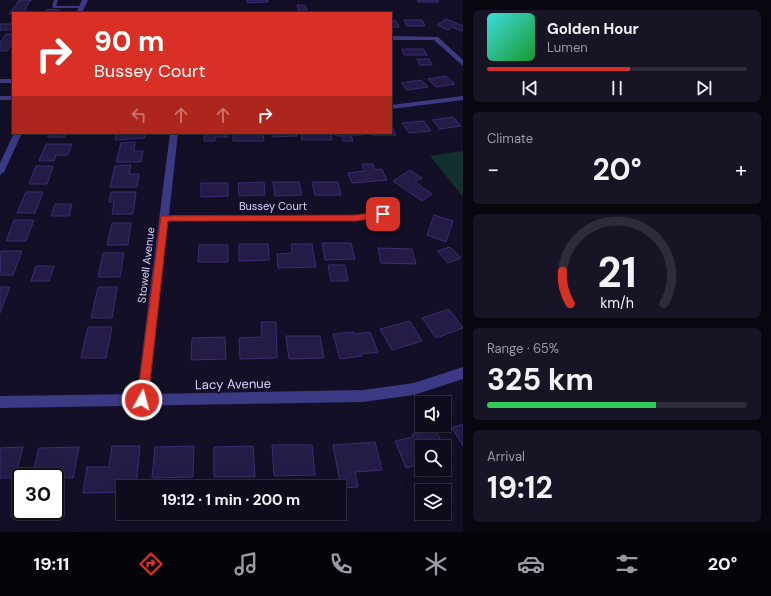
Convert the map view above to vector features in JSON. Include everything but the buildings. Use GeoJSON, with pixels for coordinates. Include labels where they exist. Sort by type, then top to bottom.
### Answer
{"type":"FeatureCollection","features":[{"type":"Feature","properties":{"kind":"street"},"geometry":{"type":"LineString","coordinates":[[80,12],[85,0]]}},
{"type":"Feature","properties":{"kind":"street"},"geometry":{"type":"LineString","coordinates":[[392,38],[436,38],[463,64]]}},
{"type":"Feature","properties":{"kind":"street"},"geometry":{"type":"LineString","coordinates":[[0,81],[12,81]]}},
{"type":"Feature","properties":{"kind":"street"},"geometry":{"type":"LineString","coordinates":[[392,107],[463,98]]}},
{"type":"Feature","properties":{"kind":"street"},"geometry":{"type":"LineString","coordinates":[[0,172],[18,134]]}},
{"type":"Feature","properties":{"kind":"street","name":"Stowell Avenue"},"geometry":{"type":"LineString","coordinates":[[142,400],[174,134]]}},
{"type":"Feature","properties":{"kind":"street","name":"Bussey Court"},"geometry":{"type":"LineString","coordinates":[[164,218],[356,218],[383,214]]}},
{"type":"Feature","properties":{"kind":"street","name":"Lacy Avenue"},"geometry":{"type":"LineString","coordinates":[[0,402],[363,396],[414,389],[463,373]]}},
{"type":"Feature","properties":{"kind":"lane"},"geometry":{"type":"LineString","coordinates":[[56,0],[54,7],[82,7]]}},
{"type":"Feature","properties":{"kind":"lane"},"geometry":{"type":"LineString","coordinates":[[0,98],[12,98]]}},
{"type":"Feature","properties":{"kind":"green space"},"geometry":{"type":"Polygon","coordinates":[[[463,151],[463,197],[430,156],[463,151]]]}},
{"type":"Feature","properties":{"kind":"route"},"geometry":{"type":"LineString","coordinates":[[142,400],[164,218],[356,218],[383,214]]}}]}
